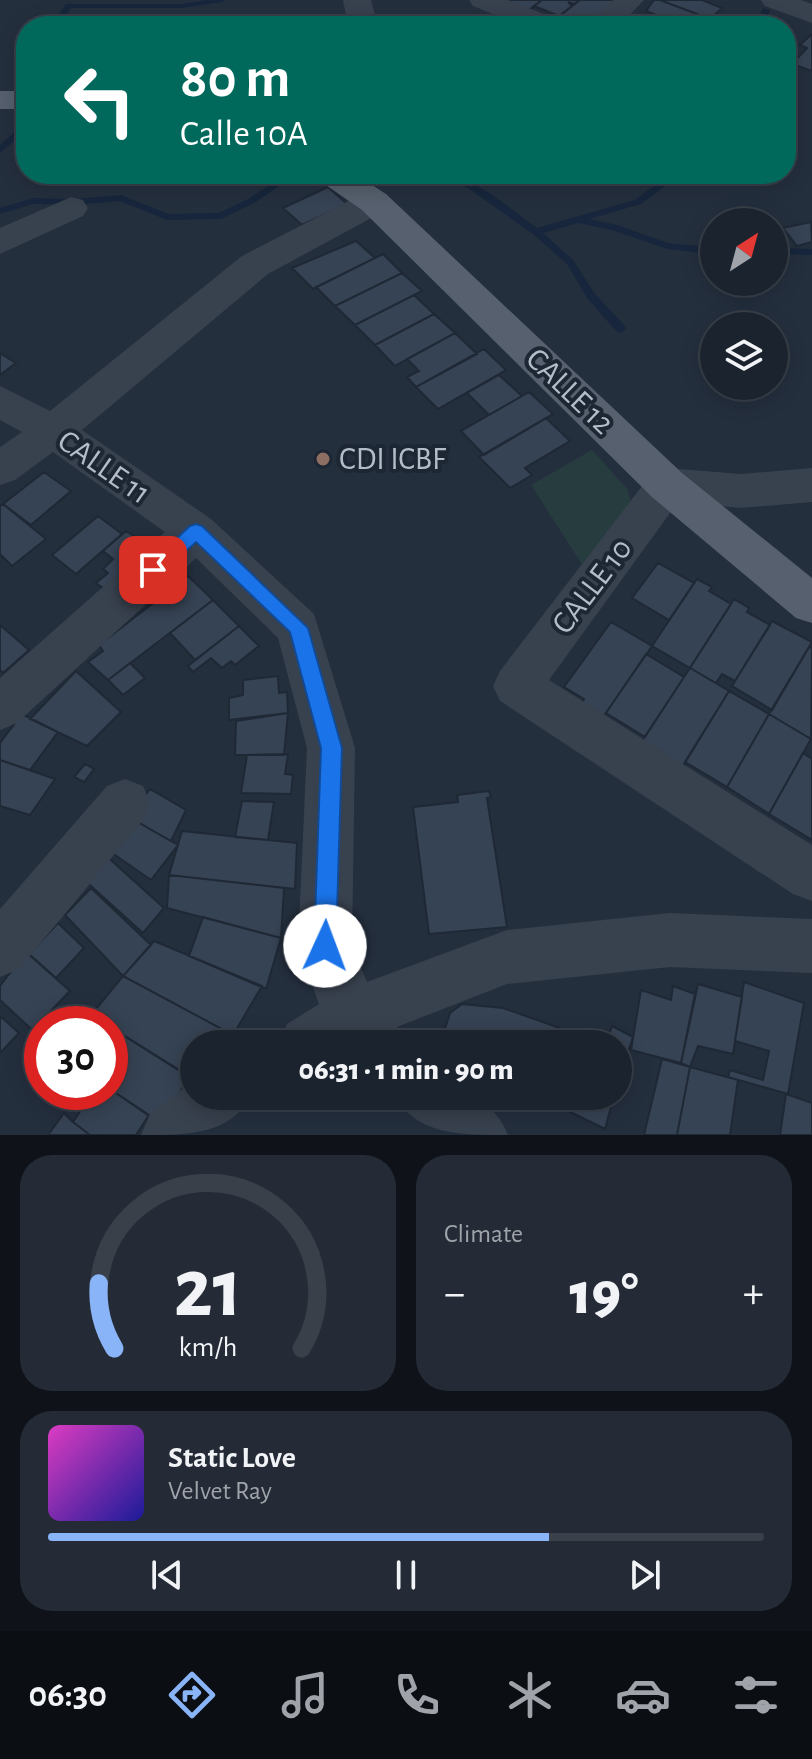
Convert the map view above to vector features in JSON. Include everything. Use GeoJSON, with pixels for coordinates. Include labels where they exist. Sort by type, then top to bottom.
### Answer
{"type":"FeatureCollection","features":[{"type":"Feature","properties":{"kind":"main road","name":"CALLE 12"},"geometry":{"type":"LineString","coordinates":[[347,184],[374,202],[667,485],[812,604]]}},
{"type":"Feature","properties":{"kind":"street"},"geometry":{"type":"LineString","coordinates":[[483,0],[524,16]]}},
{"type":"Feature","properties":{"kind":"street"},"geometry":{"type":"LineString","coordinates":[[613,16],[630,0]]}},
{"type":"Feature","properties":{"kind":"street"},"geometry":{"type":"LineString","coordinates":[[0,469],[53,431],[255,265],[374,202]]}},
{"type":"Feature","properties":{"kind":"street"},"geometry":{"type":"LineString","coordinates":[[0,242],[71,208]]}},
{"type":"Feature","properties":{"kind":"street","name":"CALLE 11"},"geometry":{"type":"LineString","coordinates":[[0,401],[53,431],[196,531],[298,628],[331,748],[325,946],[344,1030]]}},
{"type":"Feature","properties":{"kind":"street"},"geometry":{"type":"LineString","coordinates":[[667,485],[741,491],[812,485]]}},
{"type":"Feature","properties":{"kind":"street","name":"CALLE 10"},"geometry":{"type":"LineString","coordinates":[[667,485],[517,686],[812,875]]}},
{"type":"Feature","properties":{"kind":"street"},"geometry":{"type":"LineString","coordinates":[[0,708],[196,531]]}},
{"type":"Feature","properties":{"kind":"street"},"geometry":{"type":"LineString","coordinates":[[0,950],[125,803]]}},
{"type":"Feature","properties":{"kind":"street"},"geometry":{"type":"LineString","coordinates":[[355,1030],[507,957],[670,940],[812,946]]}},
{"type":"Feature","properties":{"kind":"street"},"geometry":{"type":"LineString","coordinates":[[171,1135],[200,1110]]}},
{"type":"Feature","properties":{"kind":"street"},"geometry":{"type":"LineString","coordinates":[[443,1110],[478,1135]]}},
{"type":"Feature","properties":{"kind":"green space"},"geometry":{"type":"Polygon","coordinates":[[[592,450],[628,490],[631,503],[583,566],[531,485],[592,450]]]}},
{"type":"Feature","properties":{"kind":"building"},"geometry":{"type":"Polygon","coordinates":[[[504,0],[542,0],[529,10],[504,0]]]}},
{"type":"Feature","properties":{"kind":"building"},"geometry":{"type":"Polygon","coordinates":[[[542,0],[580,0],[574,4],[568,2],[572,6],[559,16],[534,6],[542,0]]]}},
{"type":"Feature","properties":{"kind":"building"},"geometry":{"type":"Polygon","coordinates":[[[580,0],[618,0],[598,16],[560,16],[580,0]]]}},
{"type":"Feature","properties":{"kind":"building"},"geometry":{"type":"Polygon","coordinates":[[[654,0],[660,0],[702,16],[659,16],[646,11],[654,0]]]}},
{"type":"Feature","properties":{"kind":"building"},"geometry":{"type":"Polygon","coordinates":[[[660,0],[702,0],[722,8],[713,16],[702,16],[660,0]]]}},
{"type":"Feature","properties":{"kind":"building"},"geometry":{"type":"Polygon","coordinates":[[[812,34],[812,71],[796,65],[796,60],[807,48],[800,45],[812,34]]]}},
{"type":"Feature","properties":{"kind":"building"},"geometry":{"type":"Polygon","coordinates":[[[328,187],[347,204],[302,225],[283,208],[328,187]]]}},
{"type":"Feature","properties":{"kind":"building"},"geometry":{"type":"Polygon","coordinates":[[[811,222],[812,242],[797,246],[788,234],[788,227],[811,222]]]}},
{"type":"Feature","properties":{"kind":"building"},"geometry":{"type":"Polygon","coordinates":[[[356,241],[375,258],[313,289],[292,268],[356,241]]]}},
{"type":"Feature","properties":{"kind":"building"},"geometry":{"type":"Polygon","coordinates":[[[383,254],[402,273],[335,306],[316,287],[383,254]]]}},
{"type":"Feature","properties":{"kind":"building"},"geometry":{"type":"Polygon","coordinates":[[[402,273],[422,291],[355,325],[335,306],[402,273]]]}},
{"type":"Feature","properties":{"kind":"building"},"geometry":{"type":"Polygon","coordinates":[[[414,295],[434,314],[375,345],[355,325],[414,295]]]}},
{"type":"Feature","properties":{"kind":"building"},"geometry":{"type":"Polygon","coordinates":[[[434,314],[455,333],[395,366],[375,345],[434,314]]]}},
{"type":"Feature","properties":{"kind":"building"},"geometry":{"type":"Polygon","coordinates":[[[455,333],[477,354],[416,387],[407,377],[419,371],[407,359],[455,333]]]}},
{"type":"Feature","properties":{"kind":"building"},"geometry":{"type":"Polygon","coordinates":[[[484,349],[506,370],[438,409],[416,387],[484,349]]]}},
{"type":"Feature","properties":{"kind":"building"},"geometry":{"type":"Polygon","coordinates":[[[0,353],[16,363],[0,375],[0,353]]]}},
{"type":"Feature","properties":{"kind":"building"},"geometry":{"type":"Polygon","coordinates":[[[499,375],[522,396],[489,415],[467,393],[499,375]]]}},
{"type":"Feature","properties":{"kind":"building"},"geometry":{"type":"Polygon","coordinates":[[[529,392],[553,414],[484,455],[461,431],[529,392]]]}},
{"type":"Feature","properties":{"kind":"building"},"geometry":{"type":"Polygon","coordinates":[[[546,418],[570,441],[525,468],[532,475],[510,488],[479,457],[546,418]]]}},
{"type":"Feature","properties":{"kind":"building"},"geometry":{"type":"Polygon","coordinates":[[[44,472],[71,491],[31,525],[3,504],[44,472]]]}},
{"type":"Feature","properties":{"kind":"building"},"geometry":{"type":"Polygon","coordinates":[[[3,504],[46,539],[12,566],[0,554],[0,506],[3,504]]]}},
{"type":"Feature","properties":{"kind":"building"},"geometry":{"type":"Polygon","coordinates":[[[98,516],[122,534],[76,574],[52,555],[98,516]]]}},
{"type":"Feature","properties":{"kind":"building"},"geometry":{"type":"Polygon","coordinates":[[[126,531],[156,550],[110,593],[96,583],[108,573],[103,569],[113,559],[103,551],[126,531]]]}},
{"type":"Feature","properties":{"kind":"building"},"geometry":{"type":"Polygon","coordinates":[[[658,563],[694,583],[669,620],[632,598],[658,563]]]}},
{"type":"Feature","properties":{"kind":"building"},"geometry":{"type":"Polygon","coordinates":[[[188,576],[213,600],[108,680],[88,662],[103,651],[99,645],[188,576]]]}},
{"type":"Feature","properties":{"kind":"building"},"geometry":{"type":"Polygon","coordinates":[[[697,579],[712,587],[709,591],[731,604],[690,668],[652,646],[697,579]]]}},
{"type":"Feature","properties":{"kind":"building"},"geometry":{"type":"Polygon","coordinates":[[[734,599],[749,608],[747,612],[770,625],[735,681],[722,674],[716,683],[690,668],[734,599]]]}},
{"type":"Feature","properties":{"kind":"building"},"geometry":{"type":"Polygon","coordinates":[[[213,600],[239,626],[195,660],[170,633],[213,600]]]}},
{"type":"Feature","properties":{"kind":"building"},"geometry":{"type":"Polygon","coordinates":[[[772,621],[812,642],[772,710],[732,686],[772,621]]]}},
{"type":"Feature","properties":{"kind":"building"},"geometry":{"type":"Polygon","coordinates":[[[611,622],[652,646],[603,717],[581,704],[584,699],[564,687],[611,622]]]}},
{"type":"Feature","properties":{"kind":"building"},"geometry":{"type":"Polygon","coordinates":[[[0,625],[29,650],[3,673],[0,670],[0,625]]]}},
{"type":"Feature","properties":{"kind":"building"},"geometry":{"type":"Polygon","coordinates":[[[239,626],[259,646],[235,665],[231,661],[222,668],[211,658],[193,672],[188,666],[239,626]]]}},
{"type":"Feature","properties":{"kind":"building"},"geometry":{"type":"Polygon","coordinates":[[[809,647],[812,648],[811,739],[769,714],[809,647]]]}},
{"type":"Feature","properties":{"kind":"building"},"geometry":{"type":"Polygon","coordinates":[[[646,654],[684,677],[645,737],[606,713],[646,654]]]}},
{"type":"Feature","properties":{"kind":"building"},"geometry":{"type":"Polygon","coordinates":[[[130,663],[145,678],[123,695],[108,680],[130,663]]]}},
{"type":"Feature","properties":{"kind":"building"},"geometry":{"type":"Polygon","coordinates":[[[690,668],[729,691],[683,766],[642,741],[690,668]]]}},
{"type":"Feature","properties":{"kind":"building"},"geometry":{"type":"Polygon","coordinates":[[[76,671],[121,712],[87,746],[30,719],[76,671]]]}},
{"type":"Feature","properties":{"kind":"building"},"geometry":{"type":"Polygon","coordinates":[[[278,676],[279,693],[287,692],[288,713],[229,720],[229,698],[243,695],[243,680],[278,676]]]}},
{"type":"Feature","properties":{"kind":"building"},"geometry":{"type":"Polygon","coordinates":[[[729,691],[769,714],[727,787],[685,762],[729,691]]]}},
{"type":"Feature","properties":{"kind":"building"},"geometry":{"type":"Polygon","coordinates":[[[288,713],[284,755],[235,755],[236,721],[288,713]]]}},
{"type":"Feature","properties":{"kind":"building"},"geometry":{"type":"Polygon","coordinates":[[[22,714],[58,732],[30,770],[0,760],[0,743],[22,714]]]}},
{"type":"Feature","properties":{"kind":"building"},"geometry":{"type":"Polygon","coordinates":[[[769,714],[811,739],[769,814],[727,787],[769,714]]]}},
{"type":"Feature","properties":{"kind":"building"},"geometry":{"type":"Polygon","coordinates":[[[803,753],[812,759],[812,840],[769,814],[803,753]]]}},
{"type":"Feature","properties":{"kind":"building"},"geometry":{"type":"Polygon","coordinates":[[[288,754],[285,774],[293,775],[291,794],[241,793],[247,755],[288,754]]]}},
{"type":"Feature","properties":{"kind":"building"},"geometry":{"type":"Polygon","coordinates":[[[0,760],[55,779],[30,815],[0,806],[0,760]]]}},
{"type":"Feature","properties":{"kind":"building"},"geometry":{"type":"Polygon","coordinates":[[[85,764],[94,769],[84,782],[74,777],[85,764]]]}},
{"type":"Feature","properties":{"kind":"building"},"geometry":{"type":"Polygon","coordinates":[[[150,789],[186,810],[171,841],[129,817],[150,789]]]}},
{"type":"Feature","properties":{"kind":"building"},"geometry":{"type":"Polygon","coordinates":[[[489,791],[491,797],[487,798],[507,927],[429,934],[413,807],[458,802],[457,795],[489,791]]]}},
{"type":"Feature","properties":{"kind":"building"},"geometry":{"type":"Polygon","coordinates":[[[242,801],[274,802],[268,840],[235,837],[242,801]]]}},
{"type":"Feature","properties":{"kind":"building"},"geometry":{"type":"Polygon","coordinates":[[[129,817],[178,845],[151,880],[105,848],[129,817]]]}},
{"type":"Feature","properties":{"kind":"building"},"geometry":{"type":"Polygon","coordinates":[[[182,831],[297,843],[295,889],[169,875],[182,831]]]}},
{"type":"Feature","properties":{"kind":"building"},"geometry":{"type":"Polygon","coordinates":[[[102,852],[164,908],[143,933],[82,878],[102,852]]]}},
{"type":"Feature","properties":{"kind":"building"},"geometry":{"type":"Polygon","coordinates":[[[169,875],[284,888],[281,938],[167,908],[169,875]]]}},
{"type":"Feature","properties":{"kind":"building"},"geometry":{"type":"Polygon","coordinates":[[[91,888],[151,945],[123,976],[65,915],[91,888]]]}},
{"type":"Feature","properties":{"kind":"building"},"geometry":{"type":"Polygon","coordinates":[[[203,917],[281,938],[266,989],[189,956],[203,917]]]}},
{"type":"Feature","properties":{"kind":"building"},"geometry":{"type":"Polygon","coordinates":[[[58,923],[84,948],[56,978],[29,954],[58,923]]]}},
{"type":"Feature","properties":{"kind":"building"},"geometry":{"type":"Polygon","coordinates":[[[154,941],[262,986],[236,1030],[224,1030],[123,976],[154,941]]]}},
{"type":"Feature","properties":{"kind":"building"},"geometry":{"type":"Polygon","coordinates":[[[26,952],[70,991],[55,1006],[24,1006],[24,1022],[0,1000],[0,986],[26,952]]]}},
{"type":"Feature","properties":{"kind":"building"},"geometry":{"type":"Polygon","coordinates":[[[123,976],[224,1030],[180,1030],[180,1070],[128,1038],[128,1006],[98,1006],[123,976]]]}},
{"type":"Feature","properties":{"kind":"building"},"geometry":{"type":"Polygon","coordinates":[[[744,982],[804,1003],[788,1094],[728,1077],[730,1070],[763,1080],[769,1051],[735,1041],[744,982]]]}},
{"type":"Feature","properties":{"kind":"building"},"geometry":{"type":"Polygon","coordinates":[[[698,984],[742,997],[733,1054],[698,1046],[690,1067],[681,1063],[698,984]]]}},
{"type":"Feature","properties":{"kind":"building"},"geometry":{"type":"Polygon","coordinates":[[[673,986],[695,994],[681,1063],[632,1050],[641,990],[671,1000],[673,986]]]}},
{"type":"Feature","properties":{"kind":"building"},"geometry":{"type":"Polygon","coordinates":[[[462,1004],[503,1008],[565,1030],[445,1030],[450,1013],[462,1004]]]}},
{"type":"Feature","properties":{"kind":"building"},"geometry":{"type":"Polygon","coordinates":[[[0,1016],[19,1033],[0,1053],[0,1016]]]}},
{"type":"Feature","properties":{"kind":"building"},"geometry":{"type":"Polygon","coordinates":[[[128,1038],[180,1071],[180,1092],[161,1124],[128,1101],[128,1038]]]}},
{"type":"Feature","properties":{"kind":"building"},"geometry":{"type":"Polygon","coordinates":[[[662,1059],[690,1067],[677,1135],[644,1135],[662,1059]]]}},
{"type":"Feature","properties":{"kind":"building"},"geometry":{"type":"Polygon","coordinates":[[[690,1067],[738,1080],[730,1135],[677,1135],[690,1067]]]}},
{"type":"Feature","properties":{"kind":"building"},"geometry":{"type":"Polygon","coordinates":[[[786,1094],[812,1103],[812,1135],[780,1135],[786,1094]]]}},
{"type":"Feature","properties":{"kind":"building"},"geometry":{"type":"Polygon","coordinates":[[[128,1101],[149,1115],[136,1135],[90,1135],[73,1122],[81,1110],[128,1110],[128,1101]]]}},
{"type":"Feature","properties":{"kind":"building"},"geometry":{"type":"Polygon","coordinates":[[[566,1110],[610,1110],[605,1129],[566,1110]]]}},
{"type":"Feature","properties":{"kind":"building"},"geometry":{"type":"Polygon","coordinates":[[[64,1113],[73,1122],[90,1135],[48,1135],[64,1113]]]}},
{"type":"Feature","properties":{"kind":"waterway"},"geometry":{"type":"LineString","coordinates":[[62,16],[69,6],[182,6],[222,0]]}},
{"type":"Feature","properties":{"kind":"waterway"},"geometry":{"type":"LineString","coordinates":[[763,16],[766,10]]}},
{"type":"Feature","properties":{"kind":"waterway"},"geometry":{"type":"LineString","coordinates":[[0,150],[16,135]]}},
{"type":"Feature","properties":{"kind":"waterway"},"geometry":{"type":"LineString","coordinates":[[0,211],[33,201],[75,202],[121,198],[167,217],[221,216],[276,184]]}},
{"type":"Feature","properties":{"kind":"waterway"},"geometry":{"type":"LineString","coordinates":[[466,184],[536,232]]}},
{"type":"Feature","properties":{"kind":"waterway"},"geometry":{"type":"LineString","coordinates":[[536,232],[638,202],[662,184]]}},
{"type":"Feature","properties":{"kind":"waterway"},"geometry":{"type":"LineString","coordinates":[[581,221],[614,227],[667,246],[700,250]]}},
{"type":"Feature","properties":{"kind":"waterway"},"geometry":{"type":"LineString","coordinates":[[536,232],[570,262],[591,296],[621,329]]}},
{"type":"Feature","properties":{"kind":"waterway"},"geometry":{"type":"LineString","coordinates":[[788,251],[812,252]]}},
{"type":"Feature","properties":{"kind":"place","name":"CDI ICBF"},"geometry":{"type":"Point","coordinates":[323,459]}},
{"type":"Feature","properties":{"kind":"route"},"geometry":{"type":"LineString","coordinates":[[153,570],[196,531],[298,628],[331,748],[325,946]]}}]}
